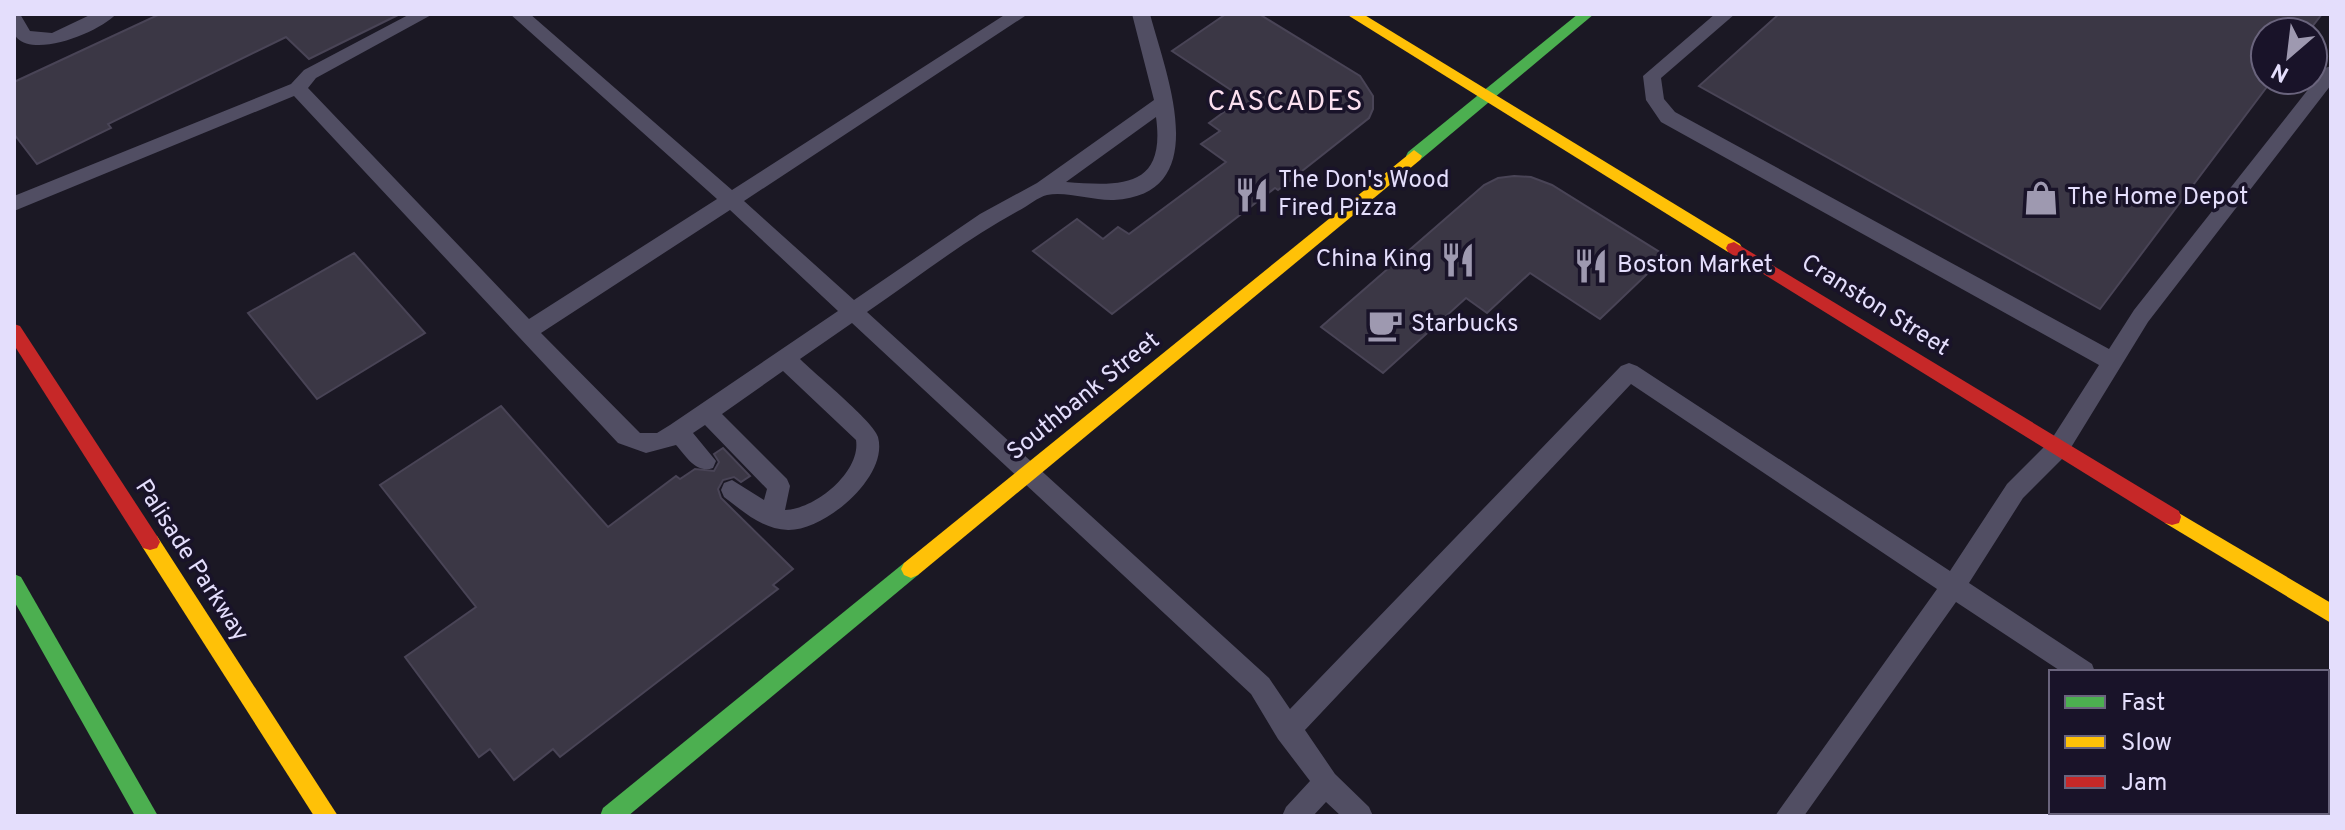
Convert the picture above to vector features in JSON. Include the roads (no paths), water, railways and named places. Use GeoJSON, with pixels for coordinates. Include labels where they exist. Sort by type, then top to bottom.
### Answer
{"type":"FeatureCollection","features":[{"type":"Feature","properties":{"kind":"street","name":"Cranston Street"},"geometry":{"type":"LineString","coordinates":[[1353,14],[2331,614]]}},
{"type":"Feature","properties":{"kind":"street","name":"Southbank Street"},"geometry":{"type":"LineString","coordinates":[[611,816],[1587,14]]}},
{"type":"Feature","properties":{"kind":"street","name":"Palisade Parkway"},"geometry":{"type":"LineString","coordinates":[[14,331],[327,816]]}},
{"type":"Feature","properties":{"kind":"street"},"geometry":{"type":"LineString","coordinates":[[14,583],[147,816]]}},
{"type":"Feature","properties":{"kind":"lane"},"geometry":{"type":"LineString","coordinates":[[14,18],[23,34],[36,40],[50,39],[107,14]]}},
{"type":"Feature","properties":{"kind":"lane"},"geometry":{"type":"LineString","coordinates":[[14,204],[297,88],[310,74],[424,14]]}},
{"type":"Feature","properties":{"kind":"lane"},"geometry":{"type":"LineString","coordinates":[[519,14],[730,199],[1260,686],[1287,730],[1326,783],[1360,816]]}},
{"type":"Feature","properties":{"kind":"lane"},"geometry":{"type":"LineString","coordinates":[[526,332],[1019,14]]}},
{"type":"Feature","properties":{"kind":"lane"},"geometry":{"type":"LineString","coordinates":[[1044,188],[1114,193],[1146,183],[1161,167],[1169,140],[1164,102],[1141,14]]}},
{"type":"Feature","properties":{"kind":"lane"},"geometry":{"type":"LineString","coordinates":[[1726,14],[1652,76],[1655,100],[1668,117],[2113,362]]}},
{"type":"Feature","properties":{"kind":"lane"},"geometry":{"type":"LineString","coordinates":[[1788,816],[1954,585],[2015,491],[2059,447],[2141,316],[2331,72]]}},
{"type":"Feature","properties":{"kind":"lane"},"geometry":{"type":"LineString","coordinates":[[297,88],[626,436],[637,443],[653,444],[678,432],[987,219],[1044,188],[1164,102]]}},
{"type":"Feature","properties":{"kind":"lane"},"geometry":{"type":"LineString","coordinates":[[732,490],[772,518],[784,522],[809,516],[868,465],[871,450],[867,436],[784,358]]}},
{"type":"Feature","properties":{"kind":"lane"},"geometry":{"type":"LineString","coordinates":[[1287,730],[1629,372],[2080,670]]}},
{"type":"Feature","properties":{"kind":"lane"},"geometry":{"type":"LineString","coordinates":[[706,412],[779,486],[772,518]]}},
{"type":"Feature","properties":{"kind":"lane"},"geometry":{"type":"LineString","coordinates":[[678,432],[705,461]]}},
{"type":"Feature","properties":{"kind":"lane"},"geometry":{"type":"LineString","coordinates":[[1295,816],[1326,783]]}},
{"type":"Feature","properties":{"kind":"place","name":"The Don's Wood Fired Pizza"},"geometry":{"type":"Point","coordinates":[1252,195]}},
{"type":"Feature","properties":{"kind":"place","name":"The Home Depot"},"geometry":{"type":"Point","coordinates":[2041,198]}},
{"type":"Feature","properties":{"kind":"place","name":"China King"},"geometry":{"type":"Point","coordinates":[1458,260]}},
{"type":"Feature","properties":{"kind":"place","name":"Boston Market"},"geometry":{"type":"Point","coordinates":[1591,266]}},
{"type":"Feature","properties":{"kind":"place","name":"Starbucks"},"geometry":{"type":"Point","coordinates":[1385,325]}},
{"type":"Feature","properties":{"kind":"district","name":"CASCADES"},"geometry":{"type":"Point","coordinates":[1286,103]}}]}
